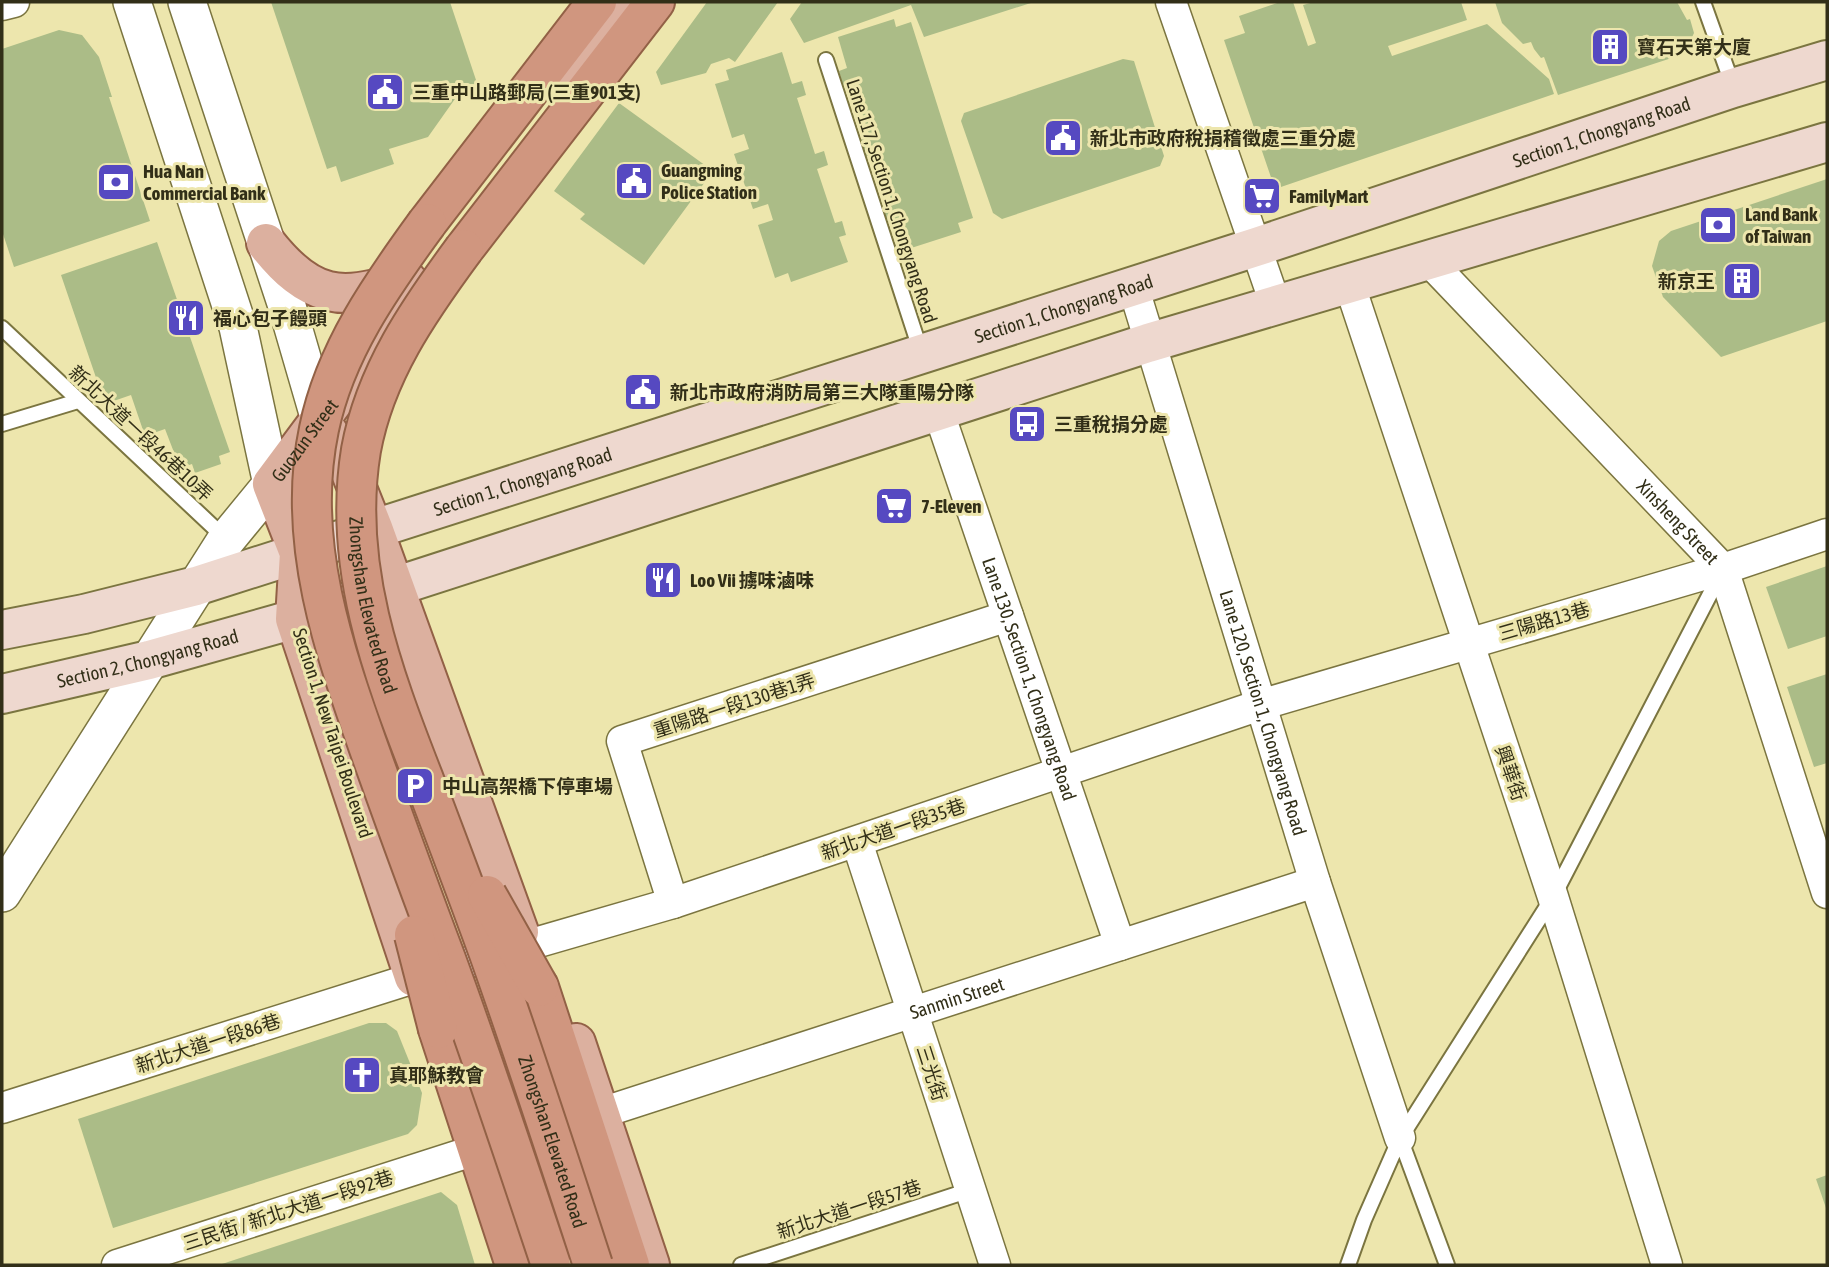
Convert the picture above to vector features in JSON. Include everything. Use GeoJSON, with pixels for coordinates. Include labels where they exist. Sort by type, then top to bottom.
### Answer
{"type":"FeatureCollection","features":[{"type":"Feature","properties":{"kind":"highway","name":"Zhongshan Elevated Road"},"geometry":{"type":"LineString","coordinates":[[551,1265],[464,1010],[363,733],[329,625],[317,573],[311,520],[319,428],[343,355],[365,312],[398,262],[597,2]]}},
{"type":"Feature","properties":{"kind":"highway","name":"Zhongshan Elevated Road"},"geometry":{"type":"LineString","coordinates":[[593,1265],[515,1029],[380,659],[360,575],[356,496],[362,449],[375,398],[395,353],[424,304],[655,2]]}},
{"type":"Feature","properties":{"kind":"highway"},"geometry":{"type":"LineString","coordinates":[[363,733],[438,1029],[515,1265]]}},
{"type":"Feature","properties":{"kind":"highway"},"geometry":{"type":"LineString","coordinates":[[424,779],[539,987],[630,1265]]}},
{"type":"Feature","properties":{"kind":"main road","name":"Guozun Street"},"geometry":{"type":"LineString","coordinates":[[272,484],[317,411],[426,278],[629,2]]}},
{"type":"Feature","properties":{"kind":"main road","name":"Section 1, Chongyang Road"},"geometry":{"type":"LineString","coordinates":[[196,586],[240,553],[299,553],[1256,247],[1733,88],[1827,60]]}},
{"type":"Feature","properties":{"kind":"main road"},"geometry":{"type":"LineString","coordinates":[[295,620],[1148,343],[1827,142]]}},
{"type":"Feature","properties":{"kind":"main road"},"geometry":{"type":"LineString","coordinates":[[266,243],[287,271],[314,288],[354,294],[410,277],[426,278]]}},
{"type":"Feature","properties":{"kind":"main road"},"geometry":{"type":"LineString","coordinates":[[345,458],[356,410],[376,362],[395,323],[426,278]]}},
{"type":"Feature","properties":{"kind":"main road"},"geometry":{"type":"LineString","coordinates":[[317,411],[345,458],[373,528],[524,948],[524,989],[613,1265]]}},
{"type":"Feature","properties":{"kind":"main road","name":"Section 1, New Taipei Boulevard"},"geometry":{"type":"LineString","coordinates":[[272,484],[299,553],[295,620],[414,978],[421,1023],[495,1265]]}},
{"type":"Feature","properties":{"kind":"main road"},"geometry":{"type":"LineString","coordinates":[[2,630],[84,614],[196,586]]}},
{"type":"Feature","properties":{"kind":"main road","name":"Section 2, Chongyang Road"},"geometry":{"type":"LineString","coordinates":[[2,694],[149,660],[295,620]]}},
{"type":"Feature","properties":{"kind":"main road"},"geometry":{"type":"LineString","coordinates":[[524,948],[552,978],[601,1113],[650,1265]]}},
{"type":"Feature","properties":{"kind":"main road","name":"Section 1, New Taipei Boulevard"},"geometry":{"type":"LineString","coordinates":[[414,978],[447,1018],[530,1265]]}},
{"type":"Feature","properties":{"kind":"street"},"geometry":{"type":"LineString","coordinates":[[2,5],[14,2]]}},
{"type":"Feature","properties":{"kind":"street","name":"Section 1, New Taipei Boulevard"},"geometry":{"type":"LineString","coordinates":[[132,2],[238,327],[272,484]]}},
{"type":"Feature","properties":{"kind":"street"},"geometry":{"type":"LineString","coordinates":[[187,2],[266,243],[317,411]]}},
{"type":"Feature","properties":{"kind":"street"},"geometry":{"type":"LineString","coordinates":[[1171,2],[1276,306]]}},
{"type":"Feature","properties":{"kind":"street","name":"Xinsheng Street"},"geometry":{"type":"LineString","coordinates":[[1428,260],[1723,569],[1827,893]]}},
{"type":"Feature","properties":{"kind":"street","name":"興華街"},"geometry":{"type":"LineString","coordinates":[[1349,283],[1553,897],[1667,1265]]}},
{"type":"Feature","properties":{"kind":"street","name":"Lane 120, Section 1, Chongyang Road"},"geometry":{"type":"LineString","coordinates":[[1133,286],[1148,343],[1315,881],[1400,1138]]}},
{"type":"Feature","properties":{"kind":"street","name":"Lane 130, Section 1, Chongyang Road"},"geometry":{"type":"LineString","coordinates":[[938,410],[1120,945]]}},
{"type":"Feature","properties":{"kind":"street","name":"Guozun Street"},"geometry":{"type":"LineString","coordinates":[[240,553],[272,484]]}},
{"type":"Feature","properties":{"kind":"street","name":"三陽路13巷"},"geometry":{"type":"LineString","coordinates":[[1260,705],[1723,569],[1827,534]]}},
{"type":"Feature","properties":{"kind":"street"},"geometry":{"type":"LineString","coordinates":[[2,892],[196,586]]}},
{"type":"Feature","properties":{"kind":"street","name":"重陽路一段130巷1弄"},"geometry":{"type":"LineString","coordinates":[[673,903],[622,741],[1008,616]]}},
{"type":"Feature","properties":{"kind":"street","name":"新北大道一段35巷"},"geometry":{"type":"LineString","coordinates":[[524,948],[673,903],[1260,705]]}},
{"type":"Feature","properties":{"kind":"street","name":"三光街"},"geometry":{"type":"LineString","coordinates":[[857,842],[995,1265]]}},
{"type":"Feature","properties":{"kind":"street","name":"Sanmin Street"},"geometry":{"type":"LineString","coordinates":[[601,1113],[1315,881]]}},
{"type":"Feature","properties":{"kind":"street","name":"新北大道一段86巷"},"geometry":{"type":"LineString","coordinates":[[2,1108],[414,978],[524,948]]}},
{"type":"Feature","properties":{"kind":"street","name":"三民街 / 新北大道一段92巷"},"geometry":{"type":"LineString","coordinates":[[117,1265],[460,1155]]}},
{"type":"Feature","properties":{"kind":"lane"},"geometry":{"type":"LineString","coordinates":[[1703,2],[1733,88]]}},
{"type":"Feature","properties":{"kind":"lane","name":"Lane 117, Section 1, Chongyang Road"},"geometry":{"type":"LineString","coordinates":[[825,60],[921,354]]}},
{"type":"Feature","properties":{"kind":"lane","name":"新北大道一段46巷10弄"},"geometry":{"type":"LineString","coordinates":[[2,328],[240,553]]}},
{"type":"Feature","properties":{"kind":"lane"},"geometry":{"type":"LineString","coordinates":[[2,424],[78,401]]}},
{"type":"Feature","properties":{"kind":"lane"},"geometry":{"type":"LineString","coordinates":[[1348,1265],[1364,1220],[1400,1138],[1553,897],[1723,569]]}},
{"type":"Feature","properties":{"kind":"lane"},"geometry":{"type":"LineString","coordinates":[[1400,1138],[1447,1265]]}},
{"type":"Feature","properties":{"kind":"lane","name":"新北大道一段57巷"},"geometry":{"type":"LineString","coordinates":[[741,1265],[970,1190]]}},
{"type":"Feature","properties":{"kind":"building","name":"三重中山路郵局 (三重901支)"},"geometry":{"type":"Polygon","coordinates":[[[271,2],[450,2],[479,89],[457,96],[428,137],[389,149],[394,164],[341,182],[336,166],[327,169],[271,2]]]}},
{"type":"Feature","properties":{"kind":"building"},"geometry":{"type":"Polygon","coordinates":[[[707,2],[778,2],[735,62],[729,58],[711,64],[706,73],[661,85],[656,72],[707,2]]]}},
{"type":"Feature","properties":{"kind":"building"},"geometry":{"type":"Polygon","coordinates":[[[802,2],[1034,2],[924,37],[911,5],[804,43],[790,19],[802,2]]]}},
{"type":"Feature","properties":{"kind":"building"},"geometry":{"type":"Polygon","coordinates":[[[1280,2],[1293,2],[1308,46],[1316,43],[1303,5],[1314,2],[1461,2],[1467,20],[1388,46],[1392,56],[1487,24],[1549,79],[1554,94],[1275,189],[1224,40],[1245,33],[1239,16],[1280,2]]]}},
{"type":"Feature","properties":{"kind":"building","name":"寶石天第大廈"},"geometry":{"type":"Polygon","coordinates":[[[1495,2],[1677,2],[1687,20],[1690,19],[1694,33],[1684,54],[1558,95],[1544,57],[1541,58],[1531,42],[1523,44],[1502,23],[1495,2]]]}},
{"type":"Feature","properties":{"kind":"building"},"geometry":{"type":"Polygon","coordinates":[[[894,19],[896,27],[911,22],[973,218],[958,223],[961,232],[905,250],[895,220],[886,223],[882,209],[893,205],[876,153],[866,156],[860,140],[870,137],[852,82],[843,85],[839,71],[847,68],[838,37],[894,19]]]}},
{"type":"Feature","properties":{"kind":"building"},"geometry":{"type":"Polygon","coordinates":[[[59,30],[82,35],[99,57],[112,97],[109,97],[150,221],[14,267],[2,231],[2,49],[59,30]]]}},
{"type":"Feature","properties":{"kind":"building"},"geometry":{"type":"Polygon","coordinates":[[[782,52],[792,84],[802,81],[806,95],[797,98],[815,154],[824,151],[828,165],[817,169],[835,223],[842,221],[846,235],[839,237],[848,262],[791,282],[788,273],[775,278],[758,225],[773,220],[768,204],[753,209],[734,154],[749,149],[744,134],[732,138],[715,84],[729,80],[726,70],[782,52]]]}},
{"type":"Feature","properties":{"kind":"building","name":"新北市政府稅捐稽徵處三重分處"},"geometry":{"type":"Polygon","coordinates":[[[1123,59],[1134,61],[1164,156],[1160,166],[1002,219],[993,213],[961,121],[964,113],[1123,59]]]}},
{"type":"Feature","properties":{"kind":"building","name":"Guangming Police Station"},"geometry":{"type":"Polygon","coordinates":[[[619,103],[713,171],[644,265],[580,219],[585,214],[554,191],[619,103]]]}},
{"type":"Feature","properties":{"kind":"building","name":"新京王"},"geometry":{"type":"Polygon","coordinates":[[[1827,179],[1827,321],[1721,357],[1663,297],[1652,266],[1659,241],[1671,231],[1827,179]]]}},
{"type":"Feature","properties":{"kind":"building"},"geometry":{"type":"Polygon","coordinates":[[[157,242],[230,452],[219,456],[221,464],[195,473],[192,464],[180,468],[165,429],[145,436],[131,395],[105,404],[61,275],[157,242]]]}},
{"type":"Feature","properties":{"kind":"building"},"geometry":{"type":"Polygon","coordinates":[[[1827,566],[1827,636],[1788,649],[1766,587],[1827,566]]]}},
{"type":"Feature","properties":{"kind":"building"},"geometry":{"type":"Polygon","coordinates":[[[1827,674],[1827,763],[1814,767],[1787,687],[1827,674]]]}},
{"type":"Feature","properties":{"kind":"building"},"geometry":{"type":"Polygon","coordinates":[[[369,1023],[386,1023],[397,1031],[422,1093],[417,1125],[408,1134],[113,1228],[78,1119],[369,1023]]]}},
{"type":"Feature","properties":{"kind":"building"},"geometry":{"type":"Polygon","coordinates":[[[1827,1175],[1827,1211],[1816,1179],[1827,1175]]]}},
{"type":"Feature","properties":{"kind":"building"},"geometry":{"type":"Polygon","coordinates":[[[441,1192],[457,1205],[475,1265],[219,1265],[441,1192]]]}},
{"type":"Feature","properties":{"kind":"place","name":"寶石天第大廈"},"geometry":{"type":"Point","coordinates":[1610,47]}},
{"type":"Feature","properties":{"kind":"place","name":"三重中山路郵局 (三重901支)"},"geometry":{"type":"Point","coordinates":[385,92]}},
{"type":"Feature","properties":{"kind":"place","name":"新北市政府稅捐稽徵處三重分處"},"geometry":{"type":"Point","coordinates":[1063,138]}},
{"type":"Feature","properties":{"kind":"place","name":"Guangming Police Station"},"geometry":{"type":"Point","coordinates":[634,181]}},
{"type":"Feature","properties":{"kind":"place","name":"Hua Nan Commercial Bank"},"geometry":{"type":"Point","coordinates":[116,182]}},
{"type":"Feature","properties":{"kind":"place","name":"FamilyMart"},"geometry":{"type":"Point","coordinates":[1262,196]}},
{"type":"Feature","properties":{"kind":"place","name":"Land Bank of Taiwan"},"geometry":{"type":"Point","coordinates":[1718,225]}},
{"type":"Feature","properties":{"kind":"place","name":"新京王"},"geometry":{"type":"Point","coordinates":[1742,281]}},
{"type":"Feature","properties":{"kind":"place","name":"福心包子饅頭"},"geometry":{"type":"Point","coordinates":[186,318]}},
{"type":"Feature","properties":{"kind":"place","name":"新北市政府消防局第三大隊重陽分隊"},"geometry":{"type":"Point","coordinates":[643,392]}},
{"type":"Feature","properties":{"kind":"place","name":"三重稅捐分處"},"geometry":{"type":"Point","coordinates":[1027,424]}},
{"type":"Feature","properties":{"kind":"place","name":"7-Eleven"},"geometry":{"type":"Point","coordinates":[894,506]}},
{"type":"Feature","properties":{"kind":"place","name":"Loo Vii 擄味滷味"},"geometry":{"type":"Point","coordinates":[663,580]}},
{"type":"Feature","properties":{"kind":"place","name":"中山高架橋下停車場"},"geometry":{"type":"Point","coordinates":[415,786]}},
{"type":"Feature","properties":{"kind":"place","name":"真耶穌教會"},"geometry":{"type":"Point","coordinates":[362,1075]}}]}
